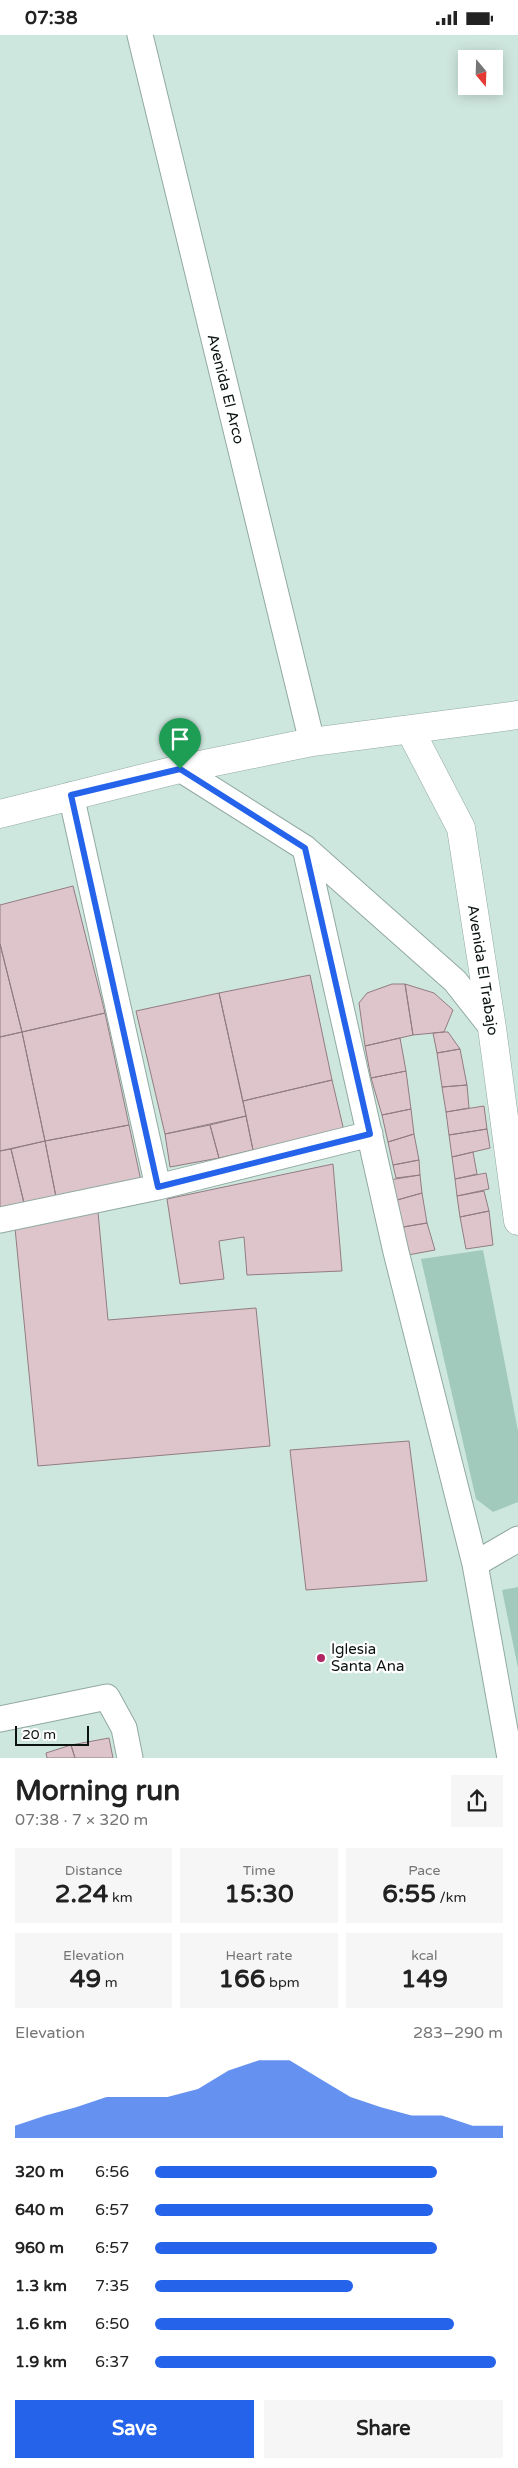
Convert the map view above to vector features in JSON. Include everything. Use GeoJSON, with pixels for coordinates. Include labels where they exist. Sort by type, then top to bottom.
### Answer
{"type":"FeatureCollection","features":[{"type":"Feature","properties":{"kind":"street","name":"Avenida El Arco"},"geometry":{"type":"LineString","coordinates":[[140,35],[312,742]]}},
{"type":"Feature","properties":{"kind":"street"},"geometry":{"type":"LineString","coordinates":[[0,814],[180,769],[312,742],[518,715]]}},
{"type":"Feature","properties":{"kind":"street","name":"Avenida El Trabajo"},"geometry":{"type":"LineString","coordinates":[[410,730],[461,828],[492,1028],[518,1221]]}},
{"type":"Feature","properties":{"kind":"street"},"geometry":{"type":"LineString","coordinates":[[180,769],[305,848],[455,981],[492,1028]]}},
{"type":"Feature","properties":{"kind":"street"},"geometry":{"type":"LineString","coordinates":[[71,795],[158,1187]]}},
{"type":"Feature","properties":{"kind":"street"},"geometry":{"type":"LineString","coordinates":[[305,848],[396,1252],[475,1564],[510,1758]]}},
{"type":"Feature","properties":{"kind":"street"},"geometry":{"type":"LineString","coordinates":[[0,1220],[158,1187],[370,1134]]}},
{"type":"Feature","properties":{"kind":"street"},"geometry":{"type":"LineString","coordinates":[[475,1564],[518,1539]]}},
{"type":"Feature","properties":{"kind":"street"},"geometry":{"type":"LineString","coordinates":[[0,1719],[107,1697],[124,1728],[130,1758]]}},
{"type":"Feature","properties":{"kind":"green space"},"geometry":{"type":"Polygon","coordinates":[[[483,1250],[518,1431],[518,1502],[493,1512],[476,1499],[421,1259],[483,1250]]]}},
{"type":"Feature","properties":{"kind":"green space"},"geometry":{"type":"Polygon","coordinates":[[[518,1587],[518,1668],[502,1590],[518,1587]]]}},
{"type":"Feature","properties":{"kind":"building"},"geometry":{"type":"Polygon","coordinates":[[[73,886],[105,1013],[22,1032],[0,944],[0,905],[73,886]]]}},
{"type":"Feature","properties":{"kind":"building"},"geometry":{"type":"Polygon","coordinates":[[[0,944],[22,1032],[0,1037],[0,944]]]}},
{"type":"Feature","properties":{"kind":"building"},"geometry":{"type":"Polygon","coordinates":[[[310,975],[332,1080],[243,1101],[219,993],[310,975]]]}},
{"type":"Feature","properties":{"kind":"building"},"geometry":{"type":"Polygon","coordinates":[[[392,984],[405,984],[413,1035],[365,1046],[359,1003],[367,993],[392,984]]]}},
{"type":"Feature","properties":{"kind":"building"},"geometry":{"type":"Polygon","coordinates":[[[405,984],[434,993],[453,1010],[444,1032],[413,1035],[405,984]]]}},
{"type":"Feature","properties":{"kind":"building"},"geometry":{"type":"Polygon","coordinates":[[[219,993],[246,1116],[165,1134],[136,1011],[219,993]]]}},
{"type":"Feature","properties":{"kind":"building"},"geometry":{"type":"Polygon","coordinates":[[[105,1013],[129,1125],[45,1141],[22,1032],[105,1013]]]}},
{"type":"Feature","properties":{"kind":"building"},"geometry":{"type":"Polygon","coordinates":[[[22,1032],[45,1141],[0,1151],[0,1037],[22,1032]]]}},
{"type":"Feature","properties":{"kind":"building"},"geometry":{"type":"Polygon","coordinates":[[[448,1032],[460,1049],[437,1053],[433,1033],[448,1032]]]}},
{"type":"Feature","properties":{"kind":"building"},"geometry":{"type":"Polygon","coordinates":[[[400,1038],[406,1071],[371,1078],[365,1046],[400,1038]]]}},
{"type":"Feature","properties":{"kind":"building"},"geometry":{"type":"Polygon","coordinates":[[[460,1049],[467,1085],[442,1087],[437,1053],[460,1049]]]}},
{"type":"Feature","properties":{"kind":"building"},"geometry":{"type":"Polygon","coordinates":[[[406,1071],[411,1109],[382,1115],[371,1078],[406,1071]]]}},
{"type":"Feature","properties":{"kind":"building"},"geometry":{"type":"Polygon","coordinates":[[[332,1080],[344,1131],[253,1150],[243,1101],[332,1080]]]}},
{"type":"Feature","properties":{"kind":"building"},"geometry":{"type":"Polygon","coordinates":[[[467,1085],[469,1108],[446,1112],[442,1087],[467,1085]]]}},
{"type":"Feature","properties":{"kind":"building"},"geometry":{"type":"Polygon","coordinates":[[[484,1106],[487,1129],[449,1135],[446,1112],[484,1106]]]}},
{"type":"Feature","properties":{"kind":"building"},"geometry":{"type":"Polygon","coordinates":[[[411,1109],[414,1134],[388,1142],[382,1115],[411,1109]]]}},
{"type":"Feature","properties":{"kind":"building"},"geometry":{"type":"Polygon","coordinates":[[[246,1116],[253,1150],[219,1158],[210,1125],[246,1116]]]}},
{"type":"Feature","properties":{"kind":"building"},"geometry":{"type":"Polygon","coordinates":[[[129,1125],[141,1181],[56,1197],[45,1141],[129,1125]]]}},
{"type":"Feature","properties":{"kind":"building"},"geometry":{"type":"Polygon","coordinates":[[[210,1125],[219,1158],[170,1167],[165,1134],[210,1125]]]}},
{"type":"Feature","properties":{"kind":"building"},"geometry":{"type":"Polygon","coordinates":[[[487,1129],[490,1148],[452,1157],[449,1135],[487,1129]]]}},
{"type":"Feature","properties":{"kind":"building"},"geometry":{"type":"Polygon","coordinates":[[[414,1134],[419,1160],[393,1165],[388,1142],[414,1134]]]}},
{"type":"Feature","properties":{"kind":"building"},"geometry":{"type":"Polygon","coordinates":[[[45,1141],[56,1197],[24,1203],[11,1149],[45,1141]]]}},
{"type":"Feature","properties":{"kind":"building"},"geometry":{"type":"Polygon","coordinates":[[[11,1149],[24,1203],[0,1207],[0,1151],[11,1149]]]}},
{"type":"Feature","properties":{"kind":"building"},"geometry":{"type":"Polygon","coordinates":[[[473,1152],[477,1174],[455,1179],[452,1157],[473,1152]]]}},
{"type":"Feature","properties":{"kind":"building"},"geometry":{"type":"Polygon","coordinates":[[[419,1160],[420,1175],[396,1178],[393,1165],[419,1160]]]}},
{"type":"Feature","properties":{"kind":"building"},"geometry":{"type":"Polygon","coordinates":[[[333,1164],[342,1271],[247,1275],[244,1237],[219,1241],[224,1279],[180,1284],[167,1199],[333,1164]]]}},
{"type":"Feature","properties":{"kind":"building"},"geometry":{"type":"Polygon","coordinates":[[[486,1173],[489,1189],[457,1196],[455,1179],[486,1173]]]}},
{"type":"Feature","properties":{"kind":"building"},"geometry":{"type":"Polygon","coordinates":[[[420,1175],[422,1193],[394,1201],[389,1180],[420,1175]]]}},
{"type":"Feature","properties":{"kind":"building"},"geometry":{"type":"Polygon","coordinates":[[[484,1191],[489,1211],[460,1217],[457,1196],[484,1191]]]}},
{"type":"Feature","properties":{"kind":"building"},"geometry":{"type":"Polygon","coordinates":[[[422,1193],[427,1223],[403,1227],[397,1200],[422,1193]]]}},
{"type":"Feature","properties":{"kind":"building"},"geometry":{"type":"Polygon","coordinates":[[[489,1211],[493,1245],[466,1249],[460,1217],[489,1211]]]}},
{"type":"Feature","properties":{"kind":"building"},"geometry":{"type":"Polygon","coordinates":[[[98,1212],[108,1320],[256,1308],[270,1446],[38,1466],[15,1228],[98,1212]]]}},
{"type":"Feature","properties":{"kind":"building"},"geometry":{"type":"Polygon","coordinates":[[[427,1223],[435,1250],[408,1255],[403,1227],[427,1223]]]}},
{"type":"Feature","properties":{"kind":"building"},"geometry":{"type":"Polygon","coordinates":[[[409,1441],[427,1581],[306,1590],[290,1450],[409,1441]]]}},
{"type":"Feature","properties":{"kind":"building"},"geometry":{"type":"Polygon","coordinates":[[[109,1738],[113,1758],[75,1758],[71,1745],[109,1738]]]}},
{"type":"Feature","properties":{"kind":"building"},"geometry":{"type":"Polygon","coordinates":[[[71,1745],[75,1758],[47,1758],[46,1753],[71,1745]]]}},
{"type":"Feature","properties":{"kind":"place","name":"Iglesia Santa Ana"},"geometry":{"type":"Point","coordinates":[321,1658]}},
{"type":"Feature","properties":{"kind":"route"},"geometry":{"type":"LineString","coordinates":[[180,769],[305,848],[370,1134],[158,1187],[71,795],[180,769]]}}]}
